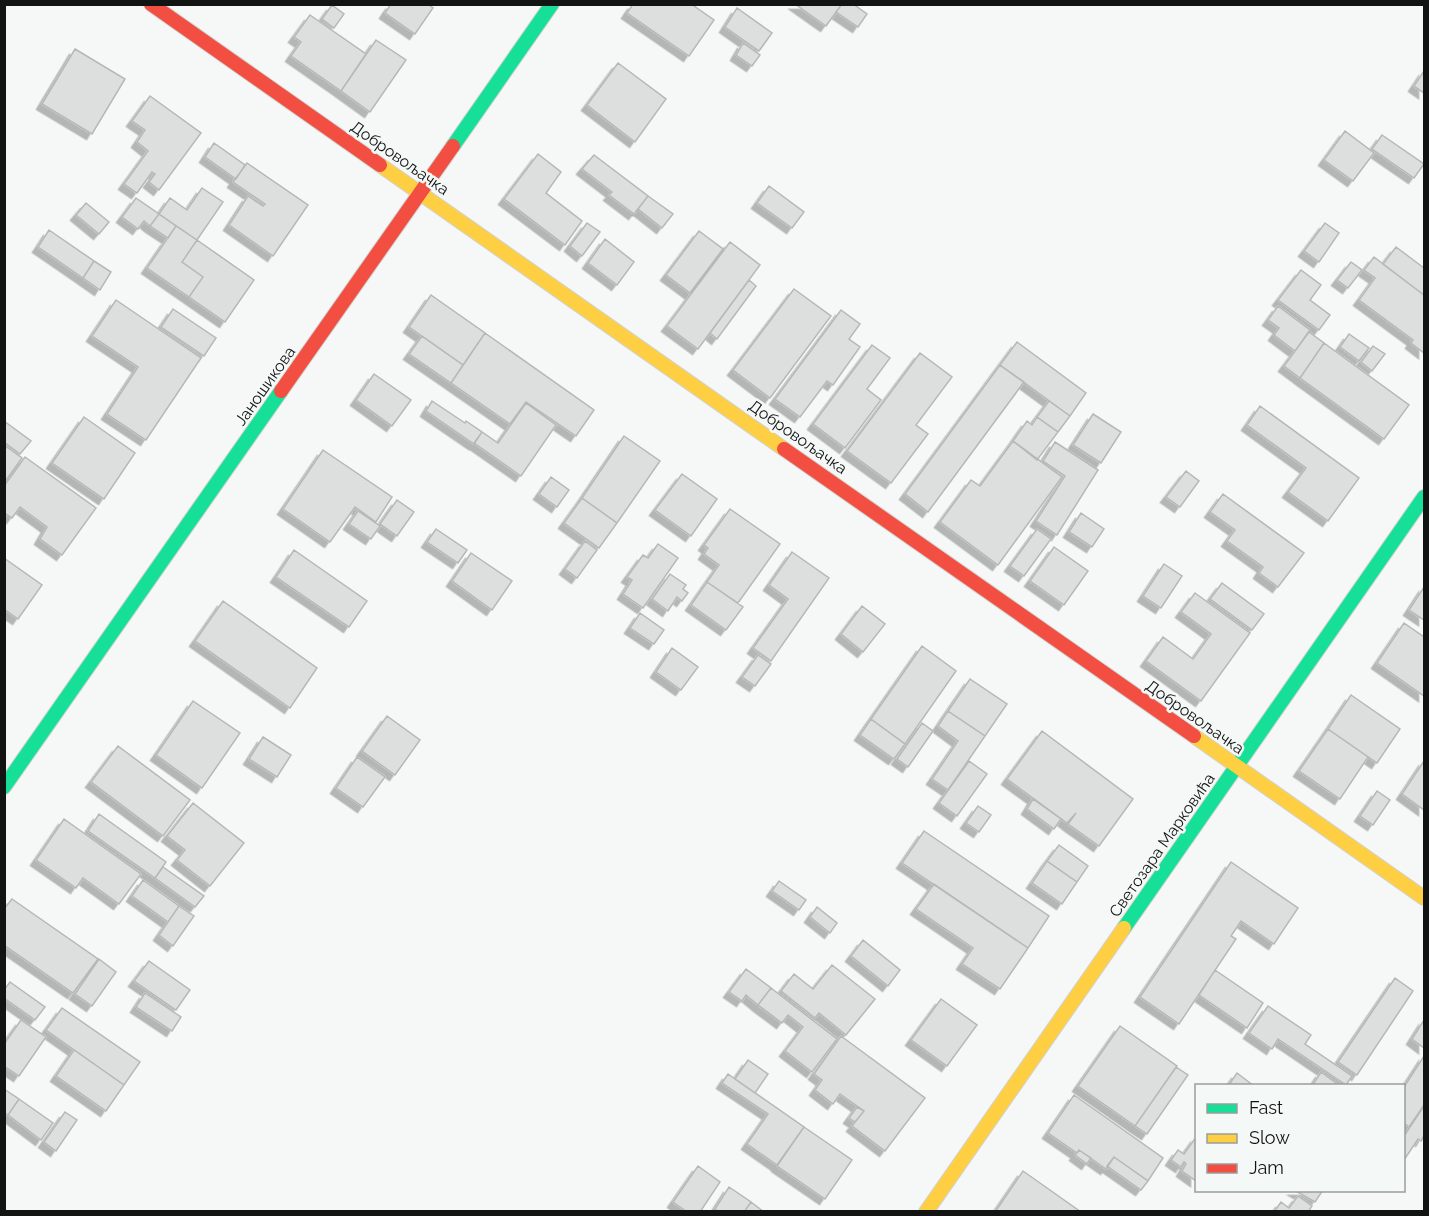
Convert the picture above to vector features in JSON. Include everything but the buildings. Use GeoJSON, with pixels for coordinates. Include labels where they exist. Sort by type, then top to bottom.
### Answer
{"type":"FeatureCollection","features":[{"type":"Feature","properties":{"kind":"street","name":"Добровољачка"},"geometry":{"type":"LineString","coordinates":[[151,4],[1425,898]]}},
{"type":"Feature","properties":{"kind":"street","name":"Јаношикова"},"geometry":{"type":"LineString","coordinates":[[4,787],[552,4]]}},
{"type":"Feature","properties":{"kind":"street","name":"Светозара Марковића"},"geometry":{"type":"LineString","coordinates":[[926,1212],[1425,496]]}},
{"type":"Feature","properties":{"kind":"traffic: fast"},"geometry":{"type":"LineString","coordinates":[[453,146],[552,4]]}},
{"type":"Feature","properties":{"kind":"traffic: fast"},"geometry":{"type":"LineString","coordinates":[[4,787],[281,391]]}},
{"type":"Feature","properties":{"kind":"traffic: fast"},"geometry":{"type":"LineString","coordinates":[[1124,928],[1424,497]]}},
{"type":"Feature","properties":{"kind":"traffic: slow"},"geometry":{"type":"LineString","coordinates":[[380,165],[784,449]]}},
{"type":"Feature","properties":{"kind":"traffic: slow"},"geometry":{"type":"LineString","coordinates":[[1194,736],[1424,898]]}},
{"type":"Feature","properties":{"kind":"traffic: slow"},"geometry":{"type":"LineString","coordinates":[[926,1212],[1124,928]]}},
{"type":"Feature","properties":{"kind":"traffic: jam"},"geometry":{"type":"LineString","coordinates":[[151,4],[380,165]]}},
{"type":"Feature","properties":{"kind":"traffic: jam"},"geometry":{"type":"LineString","coordinates":[[281,391],[453,146]]}},
{"type":"Feature","properties":{"kind":"traffic: jam"},"geometry":{"type":"LineString","coordinates":[[784,449],[1194,736]]}}]}
